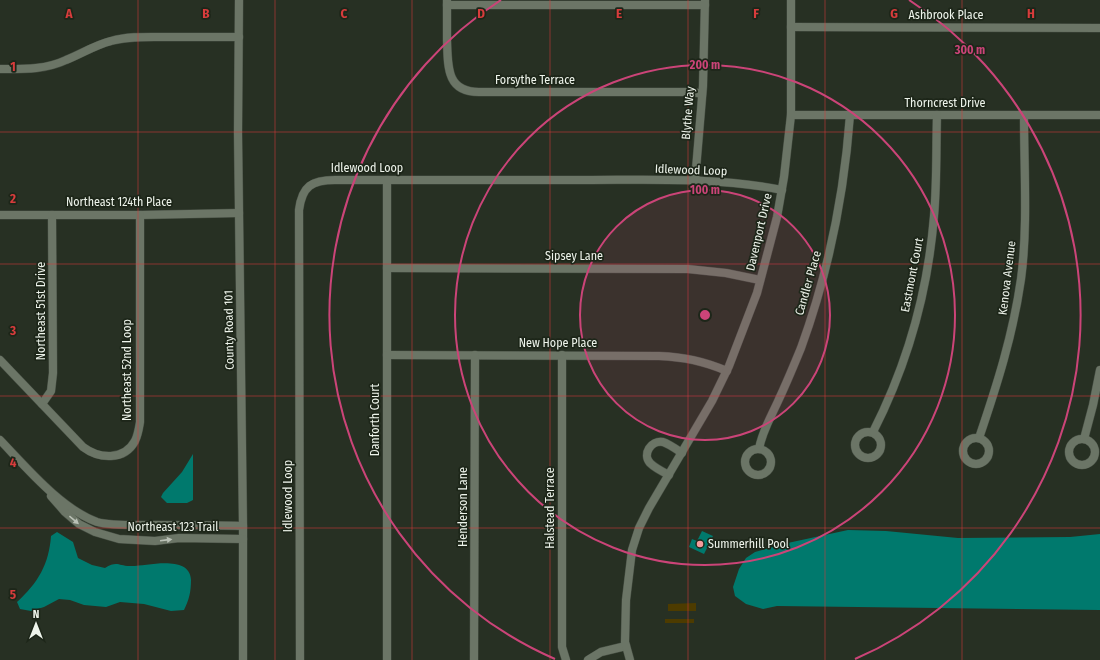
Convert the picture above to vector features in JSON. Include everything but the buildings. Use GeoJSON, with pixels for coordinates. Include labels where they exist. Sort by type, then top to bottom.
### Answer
{"type":"FeatureCollection","features":[{"type":"Feature","properties":{"kind":"street","name":"County Road 101"},"geometry":{"type":"LineString","coordinates":[[240,0],[238,133],[243,526],[243,660]]}},
{"type":"Feature","properties":{"kind":"street","name":"Davenport Drive"},"geometry":{"type":"LineString","coordinates":[[630,660],[626,646],[624,623],[632,550],[639,528],[668,475],[712,401],[727,371],[745,326],[760,280],[777,217],[782,190],[791,115],[791,0]]}},
{"type":"Feature","properties":{"kind":"street"},"geometry":{"type":"LineString","coordinates":[[447,2],[705,3]]}},
{"type":"Feature","properties":{"kind":"street","name":"Forsythe Terrace"},"geometry":{"type":"LineString","coordinates":[[447,2],[448,66],[453,80],[464,90],[472,92],[693,92],[702,94]]}},
{"type":"Feature","properties":{"kind":"street","name":"Blythe Way"},"geometry":{"type":"LineString","coordinates":[[695,181],[702,94],[705,3]]}},
{"type":"Feature","properties":{"kind":"street","name":"Ashbrook Place"},"geometry":{"type":"LineString","coordinates":[[791,27],[1100,28]]}},
{"type":"Feature","properties":{"kind":"street"},"geometry":{"type":"LineString","coordinates":[[0,69],[22,69],[51,66],[97,45],[122,39],[143,37],[239,37]]}},
{"type":"Feature","properties":{"kind":"street","name":"Thorncrest Drive"},"geometry":{"type":"LineString","coordinates":[[791,115],[1100,115]]}},
{"type":"Feature","properties":{"kind":"street","name":"Candler Place"},"geometry":{"type":"LineString","coordinates":[[759,449],[761,438],[799,352],[821,288],[841,198],[846,168],[850,115]]}},
{"type":"Feature","properties":{"kind":"street","name":"Eastmont Court"},"geometry":{"type":"LineString","coordinates":[[872,432],[895,382],[907,349],[924,288],[934,218],[936,192],[937,115]]}},
{"type":"Feature","properties":{"kind":"street","name":"Kenova Avenue"},"geometry":{"type":"LineString","coordinates":[[979,438],[1000,375],[1010,338],[1021,279],[1024,232],[1024,115]]}},
{"type":"Feature","properties":{"kind":"street","name":"Idlewood Loop"},"geometry":{"type":"LineString","coordinates":[[300,660],[300,202],[307,189],[313,183],[320,180],[695,181],[744,184],[782,190]]}},
{"type":"Feature","properties":{"kind":"street","name":"Danforth Court"},"geometry":{"type":"LineString","coordinates":[[387,180],[387,660]]}},
{"type":"Feature","properties":{"kind":"street","name":"Northeast 124th Place"},"geometry":{"type":"LineString","coordinates":[[0,215],[239,213]]}},
{"type":"Feature","properties":{"kind":"street","name":"Northeast 51st Drive"},"geometry":{"type":"LineString","coordinates":[[42,404],[50,391],[53,373],[52,215]]}},
{"type":"Feature","properties":{"kind":"street","name":"Northeast 52nd Loop"},"geometry":{"type":"LineString","coordinates":[[1,362],[83,447],[91,453],[102,456],[113,456],[122,453],[135,441],[140,422],[140,215]]}},
{"type":"Feature","properties":{"kind":"street","name":"Sipsey Lane"},"geometry":{"type":"LineString","coordinates":[[387,268],[680,269],[726,273],[760,280]]}},
{"type":"Feature","properties":{"kind":"street","name":"New Hope Place"},"geometry":{"type":"LineString","coordinates":[[387,355],[683,357],[701,361],[727,371]]}},
{"type":"Feature","properties":{"kind":"street","name":"Henderson Lane"},"geometry":{"type":"LineString","coordinates":[[474,660],[475,355]]}},
{"type":"Feature","properties":{"kind":"street","name":"Halstead Terrace"},"geometry":{"type":"LineString","coordinates":[[562,355],[562,647],[566,660]]}},
{"type":"Feature","properties":{"kind":"street"},"geometry":{"type":"LineString","coordinates":[[1084,439],[1094,405],[1100,370]]}},
{"type":"Feature","properties":{"kind":"street","name":"Northeast 123 Trail"},"geometry":{"type":"LineString","coordinates":[[0,440],[49,491],[71,508],[98,522],[139,525],[243,526]]}},
{"type":"Feature","properties":{"kind":"street"},"geometry":{"type":"LineString","coordinates":[[668,475],[649,462],[647,450],[655,443],[661,442],[682,453]]}},
{"type":"Feature","properties":{"kind":"street","name":"Northeast 123 Trail"},"geometry":{"type":"LineString","coordinates":[[49,491],[50,496],[79,524],[95,532],[119,539],[155,541],[179,538],[243,539]]}},
{"type":"Feature","properties":{"kind":"street"},"geometry":{"type":"LineString","coordinates":[[588,660],[601,652],[626,646]]}},
{"type":"Feature","properties":{"kind":"shaded area"},"geometry":{"type":"Polygon","coordinates":[[[696,603],[696,611],[668,611],[668,604],[696,603]]]}},
{"type":"Feature","properties":{"kind":"shaded area"},"geometry":{"type":"Polygon","coordinates":[[[665,619],[694,619],[694,623],[665,623],[665,619]]]}},
{"type":"Feature","properties":{"kind":"water"},"geometry":{"type":"Polygon","coordinates":[[[193,454],[193,500],[187,503],[167,503],[161,497],[163,493],[182,472],[193,454]]]}},
{"type":"Feature","properties":{"kind":"water"},"geometry":{"type":"Polygon","coordinates":[[[848,530],[886,531],[958,538],[1070,537],[1100,534],[1100,610],[777,606],[763,609],[746,604],[735,596],[733,587],[739,569],[746,558],[755,552],[783,544],[848,530]]]}},
{"type":"Feature","properties":{"kind":"water","name":"Summerhill Pool"},"geometry":{"type":"Polygon","coordinates":[[[702,531],[713,536],[704,554],[689,547],[692,539],[697,541],[702,531]]]}},
{"type":"Feature","properties":{"kind":"water"},"geometry":{"type":"Polygon","coordinates":[[[57,532],[73,542],[78,558],[92,565],[105,568],[113,564],[132,566],[167,563],[176,564],[183,567],[189,572],[191,580],[191,588],[184,610],[171,611],[144,604],[120,602],[106,607],[84,605],[70,600],[59,599],[44,607],[31,611],[20,609],[17,602],[31,588],[41,572],[48,555],[51,536],[57,532]]]}},
{"type":"Feature","properties":{"kind":"place","name":"Summerhill Pool"},"geometry":{"type":"Point","coordinates":[700,544]}}]}
